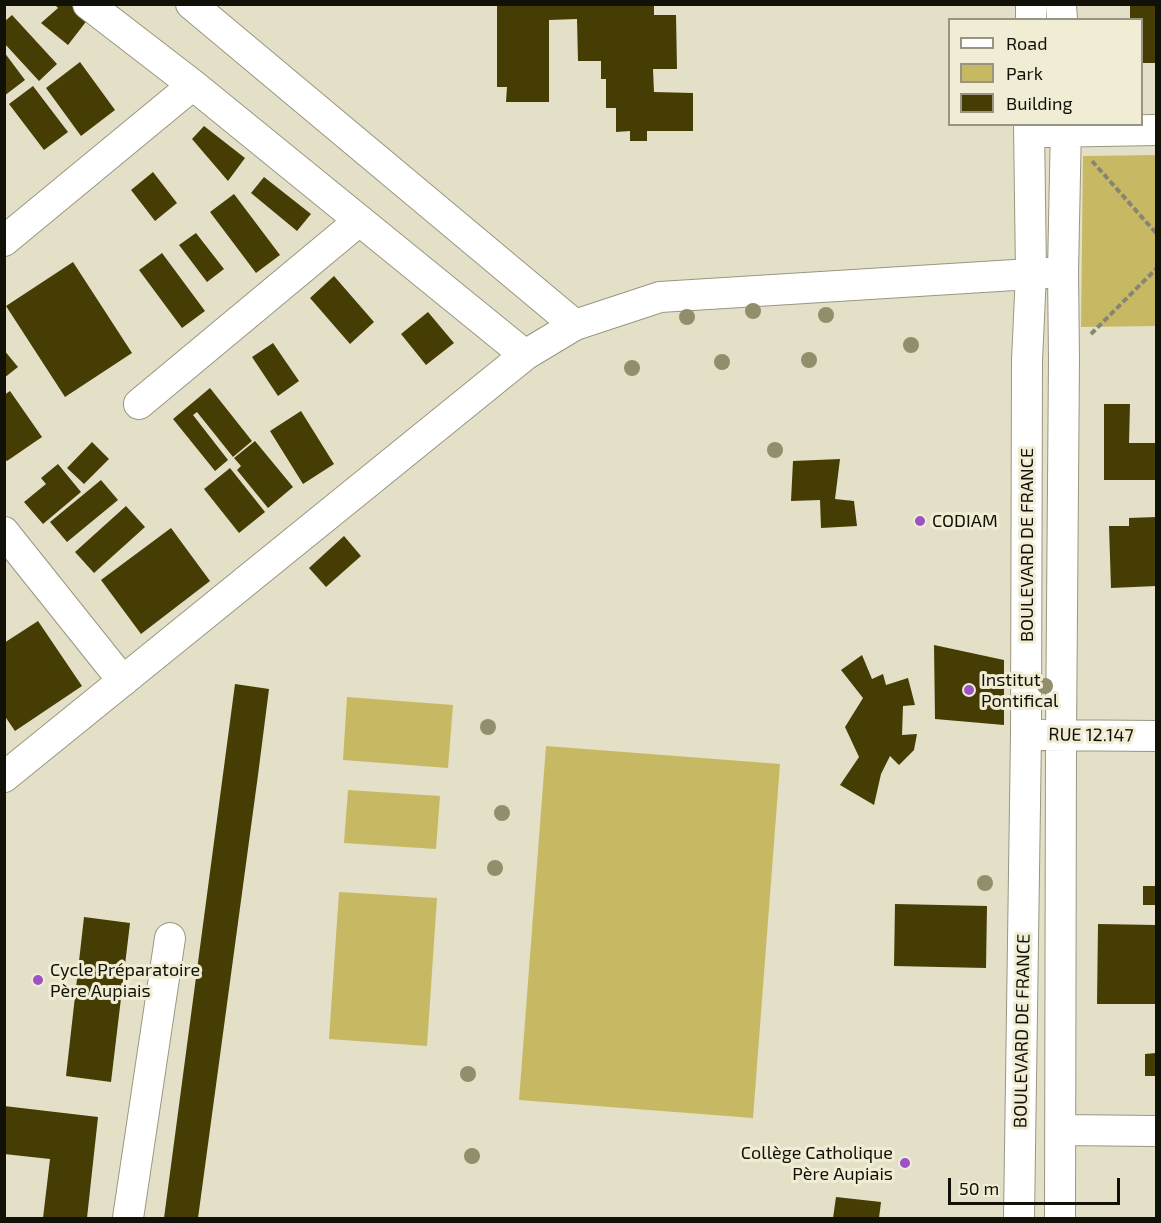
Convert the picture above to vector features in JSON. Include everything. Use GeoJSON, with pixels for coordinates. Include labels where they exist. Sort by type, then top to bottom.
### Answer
{"type":"FeatureCollection","features":[{"type":"Feature","properties":{"kind":"street"},"geometry":{"type":"LineString","coordinates":[[88,4],[193,85],[525,355]]}},
{"type":"Feature","properties":{"kind":"street"},"geometry":{"type":"LineString","coordinates":[[191,4],[575,325]]}},
{"type":"Feature","properties":{"kind":"street"},"geometry":{"type":"LineString","coordinates":[[4,241],[193,85]]}},
{"type":"Feature","properties":{"kind":"street"},"geometry":{"type":"LineString","coordinates":[[1029,128],[1156,129]]}},
{"type":"Feature","properties":{"kind":"street","name":"BOULEVARD DE FRANCE"},"geometry":{"type":"LineString","coordinates":[[1019,1218],[1026,734],[1028,360],[1031,274],[1029,128]]}},
{"type":"Feature","properties":{"kind":"street","name":"BOULEVARD DE FRANCE"},"geometry":{"type":"LineString","coordinates":[[1060,1218],[1063,272],[1066,128]]}},
{"type":"Feature","properties":{"kind":"street"},"geometry":{"type":"LineString","coordinates":[[139,405],[359,220]]}},
{"type":"Feature","properties":{"kind":"street"},"geometry":{"type":"LineString","coordinates":[[4,777],[525,355],[575,325],[660,297],[1063,272]]}},
{"type":"Feature","properties":{"kind":"street"},"geometry":{"type":"LineString","coordinates":[[4,532],[123,681]]}},
{"type":"Feature","properties":{"kind":"street","name":"RUE 12.147"},"geometry":{"type":"LineString","coordinates":[[1026,734],[1156,736]]}},
{"type":"Feature","properties":{"kind":"street"},"geometry":{"type":"LineString","coordinates":[[128,1218],[170,938]]}},
{"type":"Feature","properties":{"kind":"street"},"geometry":{"type":"LineString","coordinates":[[1061,1130],[1156,1131]]}},
{"type":"Feature","properties":{"kind":"path"},"geometry":{"type":"LineString","coordinates":[[1066,128],[1156,233]]}},
{"type":"Feature","properties":{"kind":"path"},"geometry":{"type":"LineString","coordinates":[[1064,359],[1156,269]]}},
{"type":"Feature","properties":{"kind":"green space"},"geometry":{"type":"Polygon","coordinates":[[[1156,155],[1156,326],[1081,327],[1083,156],[1156,155]]]}},
{"type":"Feature","properties":{"kind":"green space"},"geometry":{"type":"Polygon","coordinates":[[[347,697],[453,705],[448,768],[343,760],[347,697]]]}},
{"type":"Feature","properties":{"kind":"green space"},"geometry":{"type":"Polygon","coordinates":[[[546,746],[780,764],[753,1118],[519,1100],[546,746]]]}},
{"type":"Feature","properties":{"kind":"green space"},"geometry":{"type":"Polygon","coordinates":[[[348,790],[440,796],[436,849],[344,843],[348,790]]]}},
{"type":"Feature","properties":{"kind":"green space"},"geometry":{"type":"Polygon","coordinates":[[[339,892],[437,898],[427,1046],[329,1039],[339,892]]]}},
{"type":"Feature","properties":{"kind":"building"},"geometry":{"type":"Polygon","coordinates":[[[54,4],[82,4],[92,14],[68,45],[41,23],[58,8],[54,4]]]}},
{"type":"Feature","properties":{"kind":"building"},"geometry":{"type":"Polygon","coordinates":[[[497,4],[654,4],[654,15],[676,15],[677,69],[653,69],[654,92],[693,93],[693,131],[647,131],[647,141],[630,141],[630,131],[616,132],[616,108],[606,108],[606,79],[601,79],[601,61],[578,61],[577,19],[549,20],[549,102],[506,102],[507,87],[497,87],[497,4]]]}},
{"type":"Feature","properties":{"kind":"building"},"geometry":{"type":"Polygon","coordinates":[[[1130,4],[1156,4],[1156,63],[1143,63],[1143,18],[1130,18],[1130,4]]]}},
{"type":"Feature","properties":{"kind":"building"},"geometry":{"type":"Polygon","coordinates":[[[12,15],[57,64],[39,81],[4,43],[4,22],[12,15]]]}},
{"type":"Feature","properties":{"kind":"building"},"geometry":{"type":"Polygon","coordinates":[[[4,52],[25,80],[4,96],[4,52]]]}},
{"type":"Feature","properties":{"kind":"building"},"geometry":{"type":"Polygon","coordinates":[[[80,62],[115,110],[81,136],[46,88],[80,62]]]}},
{"type":"Feature","properties":{"kind":"building"},"geometry":{"type":"Polygon","coordinates":[[[33,86],[68,132],[44,150],[9,104],[33,86]]]}},
{"type":"Feature","properties":{"kind":"building"},"geometry":{"type":"Polygon","coordinates":[[[204,126],[245,158],[228,181],[192,139],[204,126]]]}},
{"type":"Feature","properties":{"kind":"building"},"geometry":{"type":"Polygon","coordinates":[[[153,172],[177,203],[155,221],[131,190],[153,172]]]}},
{"type":"Feature","properties":{"kind":"building"},"geometry":{"type":"Polygon","coordinates":[[[264,177],[311,214],[297,231],[251,193],[264,177]]]}},
{"type":"Feature","properties":{"kind":"building"},"geometry":{"type":"Polygon","coordinates":[[[234,194],[280,255],[256,273],[210,212],[234,194]]]}},
{"type":"Feature","properties":{"kind":"building"},"geometry":{"type":"Polygon","coordinates":[[[196,233],[224,269],[207,282],[179,245],[196,233]]]}},
{"type":"Feature","properties":{"kind":"building"},"geometry":{"type":"Polygon","coordinates":[[[162,253],[205,311],[182,328],[139,270],[162,253]]]}},
{"type":"Feature","properties":{"kind":"building"},"geometry":{"type":"Polygon","coordinates":[[[73,262],[132,353],[65,397],[6,306],[73,262]]]}},
{"type":"Feature","properties":{"kind":"building"},"geometry":{"type":"Polygon","coordinates":[[[334,276],[374,322],[350,344],[310,298],[334,276]]]}},
{"type":"Feature","properties":{"kind":"building"},"geometry":{"type":"Polygon","coordinates":[[[428,312],[454,343],[426,365],[401,334],[428,312]]]}},
{"type":"Feature","properties":{"kind":"building"},"geometry":{"type":"Polygon","coordinates":[[[273,343],[299,381],[278,396],[252,357],[273,343]]]}},
{"type":"Feature","properties":{"kind":"building"},"geometry":{"type":"Polygon","coordinates":[[[4,350],[18,367],[4,378],[4,350]]]}},
{"type":"Feature","properties":{"kind":"building"},"geometry":{"type":"Polygon","coordinates":[[[210,388],[252,441],[233,457],[197,412],[193,415],[228,460],[215,471],[173,419],[210,388]]]}},
{"type":"Feature","properties":{"kind":"building"},"geometry":{"type":"Polygon","coordinates":[[[10,391],[42,437],[7,461],[4,458],[4,395],[10,391]]]}},
{"type":"Feature","properties":{"kind":"building"},"geometry":{"type":"Polygon","coordinates":[[[1104,404],[1130,404],[1129,443],[1156,443],[1156,480],[1104,480],[1104,404]]]}},
{"type":"Feature","properties":{"kind":"building"},"geometry":{"type":"Polygon","coordinates":[[[301,411],[334,464],[303,484],[270,431],[301,411]]]}},
{"type":"Feature","properties":{"kind":"building"},"geometry":{"type":"Polygon","coordinates":[[[255,441],[293,487],[268,508],[237,470],[241,466],[234,458],[255,441]]]}},
{"type":"Feature","properties":{"kind":"building"},"geometry":{"type":"Polygon","coordinates":[[[92,442],[109,459],[84,484],[67,468],[92,442]]]}},
{"type":"Feature","properties":{"kind":"building"},"geometry":{"type":"Polygon","coordinates":[[[840,459],[835,499],[854,501],[857,526],[821,528],[820,500],[791,501],[793,461],[840,459]]]}},
{"type":"Feature","properties":{"kind":"building"},"geometry":{"type":"Polygon","coordinates":[[[58,464],[81,492],[43,524],[24,502],[46,484],[41,478],[58,464]]]}},
{"type":"Feature","properties":{"kind":"building"},"geometry":{"type":"Polygon","coordinates":[[[230,468],[265,512],[239,533],[204,489],[230,468]]]}},
{"type":"Feature","properties":{"kind":"building"},"geometry":{"type":"Polygon","coordinates":[[[101,480],[118,500],[67,542],[50,522],[101,480]]]}},
{"type":"Feature","properties":{"kind":"building"},"geometry":{"type":"Polygon","coordinates":[[[126,506],[145,527],[94,573],[75,552],[126,506]]]}},
{"type":"Feature","properties":{"kind":"building"},"geometry":{"type":"Polygon","coordinates":[[[1156,517],[1156,586],[1111,588],[1109,526],[1129,526],[1129,518],[1156,517]]]}},
{"type":"Feature","properties":{"kind":"building"},"geometry":{"type":"Polygon","coordinates":[[[171,528],[210,581],[141,634],[101,580],[171,528]]]}},
{"type":"Feature","properties":{"kind":"building"},"geometry":{"type":"Polygon","coordinates":[[[344,536],[361,556],[326,587],[309,568],[344,536]]]}},
{"type":"Feature","properties":{"kind":"building"},"geometry":{"type":"Polygon","coordinates":[[[38,621],[82,686],[15,731],[4,715],[4,643],[38,621]]]}},
{"type":"Feature","properties":{"kind":"building","name":"Institut Pontifical"},"geometry":{"type":"Polygon","coordinates":[[[934,645],[1004,660],[1004,725],[935,719],[934,645]]]}},
{"type":"Feature","properties":{"kind":"building"},"geometry":{"type":"Polygon","coordinates":[[[862,655],[872,679],[883,674],[886,685],[908,678],[915,705],[903,706],[902,735],[917,734],[914,750],[899,765],[890,756],[881,774],[874,805],[840,785],[859,757],[845,727],[863,698],[841,670],[862,655]]]}},
{"type":"Feature","properties":{"kind":"building"},"geometry":{"type":"Polygon","coordinates":[[[235,684],[269,689],[258,775],[198,1218],[164,1218],[235,684]]]}},
{"type":"Feature","properties":{"kind":"building"},"geometry":{"type":"Polygon","coordinates":[[[1143,886],[1156,886],[1156,905],[1143,905],[1143,886]]]}},
{"type":"Feature","properties":{"kind":"building"},"geometry":{"type":"Polygon","coordinates":[[[895,904],[987,906],[986,968],[894,966],[895,904]]]}},
{"type":"Feature","properties":{"kind":"building"},"geometry":{"type":"Polygon","coordinates":[[[84,917],[130,923],[111,1082],[66,1076],[84,917]]]}},
{"type":"Feature","properties":{"kind":"building"},"geometry":{"type":"Polygon","coordinates":[[[1098,924],[1156,925],[1156,1004],[1097,1004],[1098,924]]]}},
{"type":"Feature","properties":{"kind":"building"},"geometry":{"type":"Polygon","coordinates":[[[1156,1053],[1156,1076],[1145,1076],[1145,1054],[1156,1053]]]}},
{"type":"Feature","properties":{"kind":"building"},"geometry":{"type":"Polygon","coordinates":[[[4,1106],[98,1117],[87,1218],[43,1218],[50,1159],[4,1154],[4,1106]]]}},
{"type":"Feature","properties":{"kind":"building"},"geometry":{"type":"Polygon","coordinates":[[[836,1197],[881,1202],[879,1218],[833,1218],[836,1197]]]}},
{"type":"Feature","properties":{"kind":"place","name":"CODIAM"},"geometry":{"type":"Point","coordinates":[920,521]}},
{"type":"Feature","properties":{"kind":"place","name":"Institut Pontifical"},"geometry":{"type":"Point","coordinates":[969,690]}},
{"type":"Feature","properties":{"kind":"place","name":"Cycle Préparatoire Père Aupiais"},"geometry":{"type":"Point","coordinates":[38,980]}},
{"type":"Feature","properties":{"kind":"place","name":"Collège Catholique Père Aupiais"},"geometry":{"type":"Point","coordinates":[905,1163]}}]}
